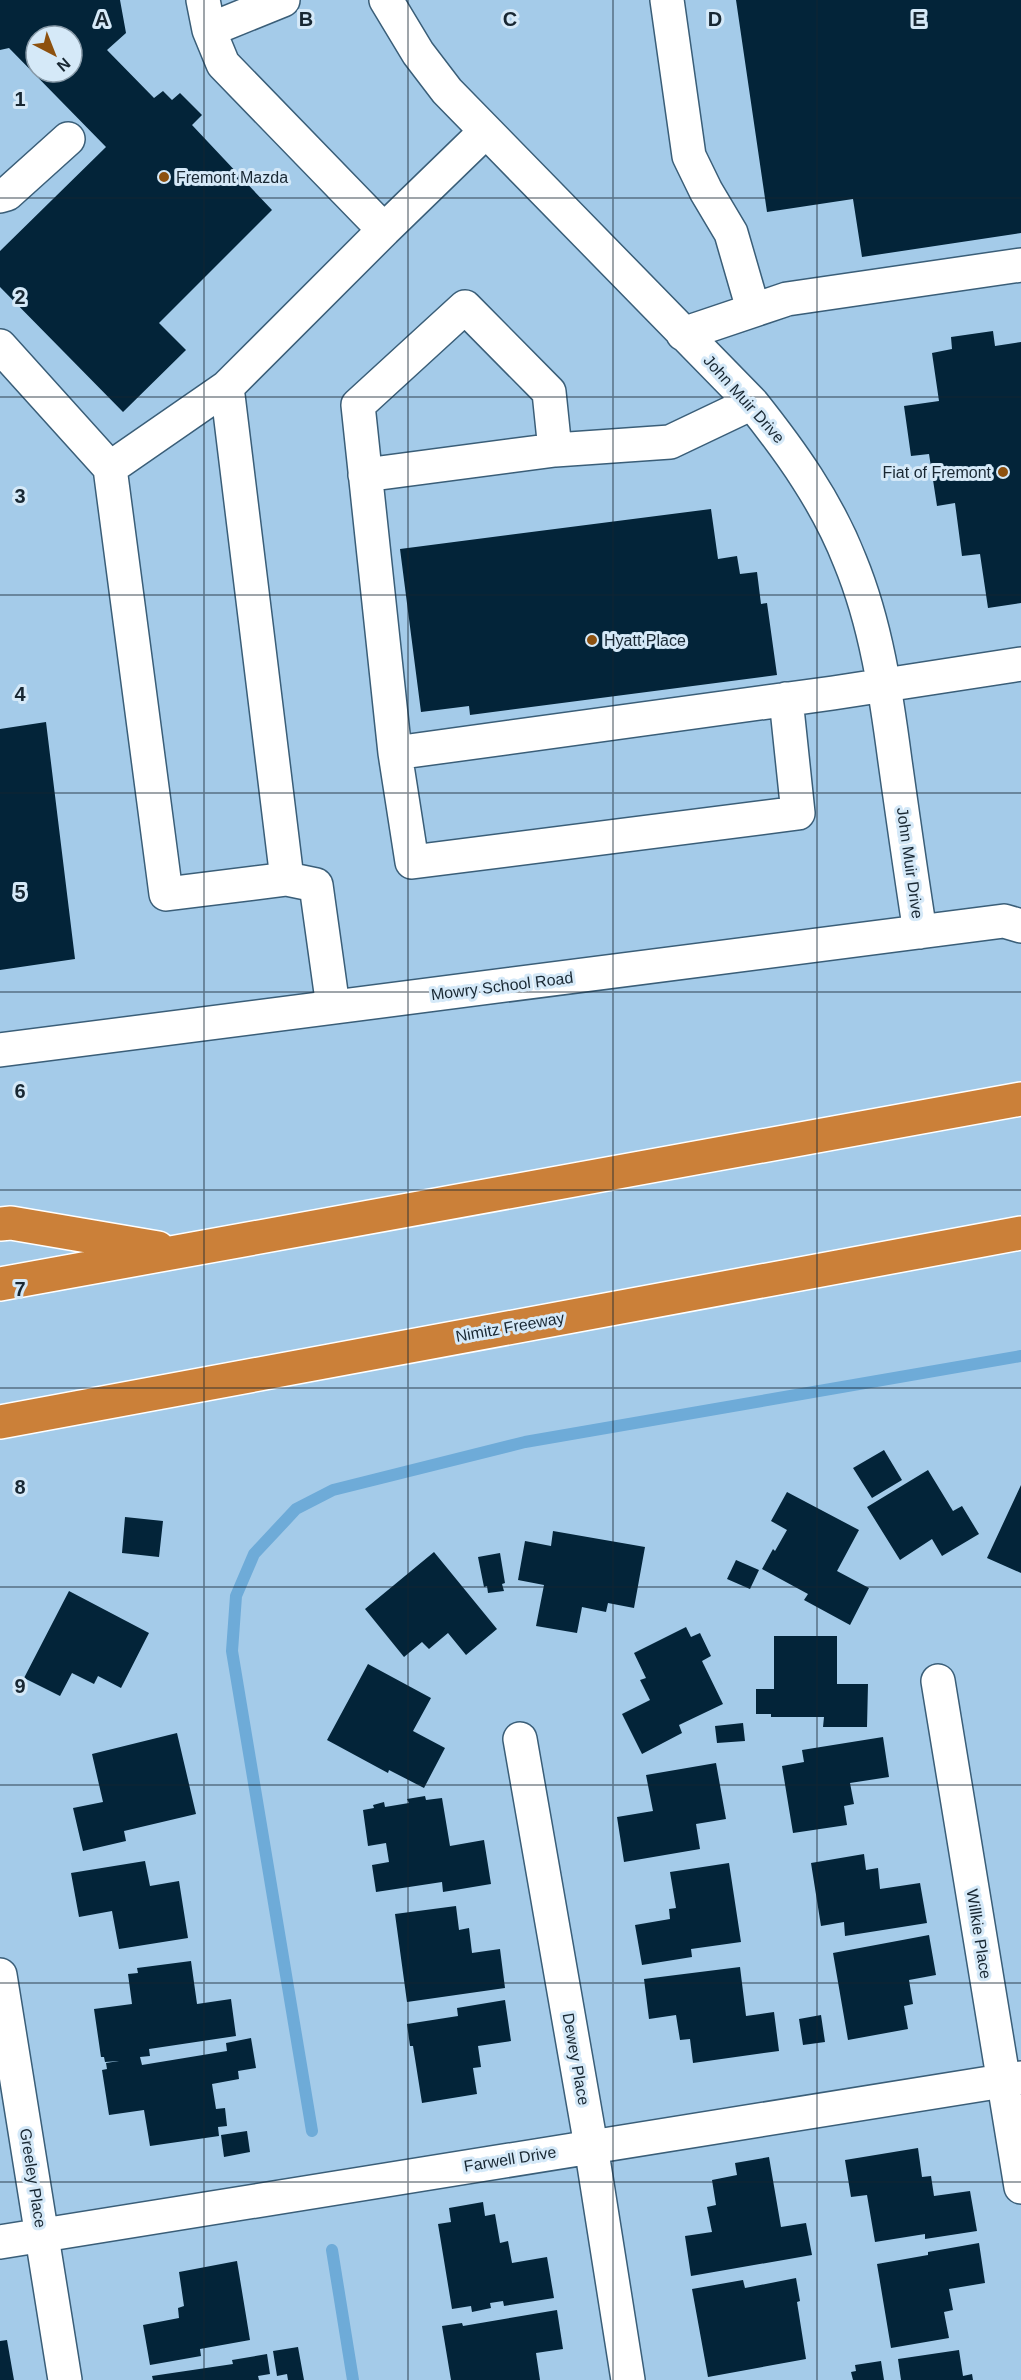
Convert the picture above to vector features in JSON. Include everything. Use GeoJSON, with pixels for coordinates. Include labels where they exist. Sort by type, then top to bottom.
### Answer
{"type":"FeatureCollection","features":[{"type":"Feature","properties":{"kind":"highway"},"geometry":{"type":"LineString","coordinates":[[0,1284],[1021,1100]]}},
{"type":"Feature","properties":{"kind":"highway"},"geometry":{"type":"LineString","coordinates":[[0,1224],[11,1223],[180,1252]]}},
{"type":"Feature","properties":{"kind":"highway","name":"Nimitz Freeway"},"geometry":{"type":"LineString","coordinates":[[0,1422],[1021,1233]]}},
{"type":"Feature","properties":{"kind":"street"},"geometry":{"type":"LineString","coordinates":[[283,0],[206,15],[223,64],[384,230]]}},
{"type":"Feature","properties":{"kind":"street","name":"John Muir Drive"},"geometry":{"type":"LineString","coordinates":[[386,0],[418,53],[447,91],[752,403],[793,455],[825,506],[846,552],[868,612],[884,686],[920,932]]}},
{"type":"Feature","properties":{"kind":"street"},"geometry":{"type":"LineString","coordinates":[[666,0],[689,156],[706,191],[731,233],[753,309]]}},
{"type":"Feature","properties":{"kind":"street"},"geometry":{"type":"LineString","coordinates":[[110,468],[227,387],[485,132]]}},
{"type":"Feature","properties":{"kind":"street"},"geometry":{"type":"LineString","coordinates":[[0,196],[7,194],[68,139]]}},
{"type":"Feature","properties":{"kind":"street"},"geometry":{"type":"LineString","coordinates":[[683,334],[787,299],[1021,265]]}},
{"type":"Feature","properties":{"kind":"street"},"geometry":{"type":"LineString","coordinates":[[555,450],[549,392],[465,307],[358,405],[396,753],[412,862],[798,813],[786,699]]}},
{"type":"Feature","properties":{"kind":"street"},"geometry":{"type":"LineString","coordinates":[[0,346],[110,468],[166,894],[286,879],[316,885],[333,1007]]}},
{"type":"Feature","properties":{"kind":"street"},"geometry":{"type":"LineString","coordinates":[[227,387],[286,879]]}},
{"type":"Feature","properties":{"kind":"street"},"geometry":{"type":"LineString","coordinates":[[365,475],[555,450],[669,442],[752,403]]}},
{"type":"Feature","properties":{"kind":"street"},"geometry":{"type":"LineString","coordinates":[[396,753],[884,686],[1021,664]]}},
{"type":"Feature","properties":{"kind":"street","name":"Mowry School Road"},"geometry":{"type":"LineString","coordinates":[[0,1050],[920,932],[1013,924]]}},
{"type":"Feature","properties":{"kind":"street","name":"Willkie Place"},"geometry":{"type":"LineString","coordinates":[[938,1681],[1012,2080],[1021,2187]]}},
{"type":"Feature","properties":{"kind":"street","name":"Dewey Place"},"geometry":{"type":"LineString","coordinates":[[520,1739],[591,2146],[628,2380]]}},
{"type":"Feature","properties":{"kind":"street","name":"Greeley Place"},"geometry":{"type":"LineString","coordinates":[[0,1975],[65,2380]]}},
{"type":"Feature","properties":{"kind":"street","name":"Farwell Drive"},"geometry":{"type":"LineString","coordinates":[[0,2241],[1012,2080]]}},
{"type":"Feature","properties":{"kind":"building"},"geometry":{"type":"Polygon","coordinates":[[[0,0],[120,0],[126,33],[107,50],[154,98],[163,91],[172,100],[180,93],[202,115],[192,125],[272,210],[159,323],[186,350],[123,412],[0,287],[0,251],[106,147],[44,84],[84,84],[84,24],[24,24],[24,63],[9,48],[0,50],[0,0]]]}},
{"type":"Feature","properties":{"kind":"building"},"geometry":{"type":"Polygon","coordinates":[[[736,0],[1021,0],[1021,233],[862,257],[853,199],[767,212],[736,0]]]}},
{"type":"Feature","properties":{"kind":"building"},"geometry":{"type":"Polygon","coordinates":[[[993,331],[995,346],[1021,342],[1021,603],[988,608],[980,554],[962,556],[955,503],[937,506],[929,454],[911,456],[904,406],[939,401],[932,353],[952,349],[951,337],[993,331]]]}},
{"type":"Feature","properties":{"kind":"building","name":"Hyatt Place"},"geometry":{"type":"Polygon","coordinates":[[[711,509],[718,559],[737,556],[740,574],[757,572],[761,604],[767,603],[777,675],[470,715],[469,706],[421,712],[400,549],[711,509]]]}},
{"type":"Feature","properties":{"kind":"building"},"geometry":{"type":"Polygon","coordinates":[[[46,722],[75,959],[0,970],[0,729],[46,722]]]}},
{"type":"Feature","properties":{"kind":"building"},"geometry":{"type":"Polygon","coordinates":[[[884,1450],[902,1480],[872,1498],[853,1468],[884,1450]]]}},
{"type":"Feature","properties":{"kind":"building"},"geometry":{"type":"Polygon","coordinates":[[[928,1470],[953,1511],[962,1506],[979,1534],[942,1556],[932,1539],[900,1560],[867,1507],[928,1470]]]}},
{"type":"Feature","properties":{"kind":"building"},"geometry":{"type":"Polygon","coordinates":[[[1021,1485],[1021,1573],[987,1558],[1021,1485]]]}},
{"type":"Feature","properties":{"kind":"building"},"geometry":{"type":"Polygon","coordinates":[[[787,1492],[859,1530],[837,1571],[869,1588],[850,1625],[804,1600],[808,1594],[762,1569],[787,1530],[771,1521],[787,1492]]]}},
{"type":"Feature","properties":{"kind":"building"},"geometry":{"type":"Polygon","coordinates":[[[125,1517],[163,1521],[159,1557],[122,1553],[125,1517]]]}},
{"type":"Feature","properties":{"kind":"building"},"geometry":{"type":"Polygon","coordinates":[[[553,1531],[645,1547],[634,1608],[608,1603],[606,1612],[582,1607],[577,1633],[536,1626],[544,1585],[518,1580],[525,1541],[551,1546],[553,1531]]]}},
{"type":"Feature","properties":{"kind":"building"},"geometry":{"type":"Polygon","coordinates":[[[434,1552],[497,1629],[466,1655],[448,1633],[429,1649],[422,1642],[404,1657],[365,1609],[434,1552]]]}},
{"type":"Feature","properties":{"kind":"building"},"geometry":{"type":"Polygon","coordinates":[[[500,1553],[505,1583],[502,1584],[504,1591],[488,1593],[487,1586],[484,1587],[478,1557],[500,1553]]]}},
{"type":"Feature","properties":{"kind":"building"},"geometry":{"type":"Polygon","coordinates":[[[736,1560],[759,1570],[750,1589],[727,1579],[736,1560]]]}},
{"type":"Feature","properties":{"kind":"building"},"geometry":{"type":"Polygon","coordinates":[[[69,1591],[149,1633],[121,1688],[98,1676],[94,1684],[72,1673],[60,1696],[24,1678],[69,1591]]]}},
{"type":"Feature","properties":{"kind":"building"},"geometry":{"type":"Polygon","coordinates":[[[686,1627],[691,1637],[700,1633],[711,1656],[702,1661],[723,1704],[679,1725],[682,1733],[642,1754],[622,1714],[650,1700],[640,1680],[646,1678],[634,1653],[686,1627]]]}},
{"type":"Feature","properties":{"kind":"building"},"geometry":{"type":"Polygon","coordinates":[[[774,1636],[837,1636],[837,1684],[868,1684],[867,1727],[823,1727],[824,1717],[771,1717],[771,1714],[756,1714],[756,1689],[774,1689],[774,1636]]]}},
{"type":"Feature","properties":{"kind":"building"},"geometry":{"type":"Polygon","coordinates":[[[368,1664],[431,1698],[413,1731],[445,1748],[424,1788],[389,1770],[388,1773],[327,1740],[368,1664]]]}},
{"type":"Feature","properties":{"kind":"building"},"geometry":{"type":"Polygon","coordinates":[[[743,1723],[745,1741],[717,1743],[715,1726],[743,1723]]]}},
{"type":"Feature","properties":{"kind":"building"},"geometry":{"type":"Polygon","coordinates":[[[177,1733],[196,1814],[124,1831],[126,1841],[83,1851],[73,1808],[103,1802],[92,1754],[177,1733]]]}},
{"type":"Feature","properties":{"kind":"building"},"geometry":{"type":"Polygon","coordinates":[[[883,1737],[889,1777],[850,1783],[854,1804],[844,1806],[847,1825],[793,1833],[782,1766],[804,1762],[802,1750],[883,1737]]]}},
{"type":"Feature","properties":{"kind":"building"},"geometry":{"type":"Polygon","coordinates":[[[716,1763],[726,1819],[696,1824],[700,1849],[624,1862],[617,1817],[653,1811],[646,1775],[716,1763]]]}},
{"type":"Feature","properties":{"kind":"building"},"geometry":{"type":"Polygon","coordinates":[[[425,1796],[426,1800],[442,1798],[450,1846],[484,1840],[491,1884],[443,1892],[442,1882],[376,1892],[372,1865],[389,1862],[386,1843],[368,1846],[363,1810],[374,1808],[373,1805],[384,1802],[385,1807],[409,1803],[407,1799],[425,1796]]]}},
{"type":"Feature","properties":{"kind":"building"},"geometry":{"type":"Polygon","coordinates":[[[864,1854],[866,1870],[878,1868],[880,1889],[920,1883],[927,1923],[845,1936],[844,1922],[821,1926],[811,1863],[864,1854]]]}},
{"type":"Feature","properties":{"kind":"building"},"geometry":{"type":"Polygon","coordinates":[[[145,1861],[150,1886],[179,1881],[188,1938],[119,1949],[112,1911],[79,1917],[71,1873],[145,1861]]]}},
{"type":"Feature","properties":{"kind":"building"},"geometry":{"type":"Polygon","coordinates":[[[729,1863],[741,1942],[691,1949],[692,1957],[642,1965],[635,1925],[670,1919],[669,1909],[676,1908],[670,1872],[729,1863]]]}},
{"type":"Feature","properties":{"kind":"building"},"geometry":{"type":"Polygon","coordinates":[[[456,1906],[459,1930],[469,1928],[472,1953],[500,1949],[505,1988],[407,2002],[395,1914],[456,1906]]]}},
{"type":"Feature","properties":{"kind":"building"},"geometry":{"type":"Polygon","coordinates":[[[929,1935],[936,1975],[909,1980],[913,2004],[904,2006],[908,2029],[848,2040],[833,1953],[929,1935]]]}},
{"type":"Feature","properties":{"kind":"building"},"geometry":{"type":"Polygon","coordinates":[[[191,1961],[197,2004],[231,1999],[236,2036],[149,2049],[150,2056],[140,2057],[142,2065],[227,2051],[226,2043],[251,2038],[256,2068],[238,2071],[239,2079],[212,2084],[216,2109],[225,2108],[227,2126],[218,2127],[219,2136],[150,2146],[144,2110],[109,2115],[102,2070],[107,2069],[106,2063],[119,2061],[105,2062],[104,2057],[101,2057],[94,2009],[132,2004],[128,1974],[138,1973],[137,1968],[191,1961]]]}},
{"type":"Feature","properties":{"kind":"building"},"geometry":{"type":"Polygon","coordinates":[[[740,1967],[746,2016],[774,2012],[779,2051],[693,2063],[690,2039],[680,2040],[676,2015],[649,2019],[644,1979],[740,1967]]]}},
{"type":"Feature","properties":{"kind":"building"},"geometry":{"type":"Polygon","coordinates":[[[505,2000],[511,2041],[478,2046],[481,2067],[473,2068],[477,2094],[422,2103],[407,2024],[458,2016],[457,2008],[505,2000]]]}},
{"type":"Feature","properties":{"kind":"building"},"geometry":{"type":"Polygon","coordinates":[[[821,2015],[825,2042],[803,2045],[799,2019],[821,2015]]]}},
{"type":"Feature","properties":{"kind":"building"},"geometry":{"type":"Polygon","coordinates":[[[247,2131],[250,2152],[224,2157],[221,2135],[247,2131]]]}},
{"type":"Feature","properties":{"kind":"building"},"geometry":{"type":"Polygon","coordinates":[[[918,2148],[922,2177],[931,2176],[934,2196],[970,2191],[977,2231],[925,2239],[925,2234],[875,2242],[867,2195],[851,2197],[845,2160],[918,2148]]]}},
{"type":"Feature","properties":{"kind":"building"},"geometry":{"type":"Polygon","coordinates":[[[769,2157],[781,2227],[806,2223],[812,2255],[691,2276],[685,2236],[712,2232],[707,2207],[716,2205],[712,2180],[737,2175],[735,2163],[769,2157]]]}},
{"type":"Feature","properties":{"kind":"building"},"geometry":{"type":"Polygon","coordinates":[[[483,2202],[485,2216],[495,2214],[500,2243],[508,2241],[512,2263],[547,2257],[554,2298],[504,2306],[503,2301],[490,2303],[491,2308],[472,2312],[471,2306],[452,2309],[438,2224],[451,2222],[449,2208],[483,2202]]]}},
{"type":"Feature","properties":{"kind":"building"},"geometry":{"type":"Polygon","coordinates":[[[979,2243],[985,2283],[949,2289],[953,2310],[944,2312],[949,2338],[891,2348],[877,2264],[979,2243]]]}},
{"type":"Feature","properties":{"kind":"building"},"geometry":{"type":"Polygon","coordinates":[[[237,2261],[250,2340],[200,2349],[201,2356],[150,2365],[143,2325],[179,2318],[178,2308],[184,2306],[179,2272],[237,2261]]]}},
{"type":"Feature","properties":{"kind":"building"},"geometry":{"type":"Polygon","coordinates":[[[796,2278],[800,2301],[797,2302],[806,2359],[708,2377],[692,2289],[743,2280],[745,2288],[796,2278]]]}},
{"type":"Feature","properties":{"kind":"building"},"geometry":{"type":"Polygon","coordinates":[[[557,2310],[563,2349],[536,2353],[540,2380],[451,2380],[442,2326],[462,2323],[463,2326],[557,2310]]]}},
{"type":"Feature","properties":{"kind":"building"},"geometry":{"type":"Polygon","coordinates":[[[7,2340],[14,2380],[0,2380],[0,2341],[7,2340]]]}},
{"type":"Feature","properties":{"kind":"building"},"geometry":{"type":"Polygon","coordinates":[[[298,2347],[304,2380],[288,2380],[287,2374],[277,2376],[273,2351],[298,2347]]]}},
{"type":"Feature","properties":{"kind":"building"},"geometry":{"type":"Polygon","coordinates":[[[959,2350],[963,2376],[972,2374],[973,2380],[901,2380],[898,2359],[959,2350]]]}},
{"type":"Feature","properties":{"kind":"building"},"geometry":{"type":"Polygon","coordinates":[[[267,2354],[270,2374],[258,2376],[259,2380],[153,2380],[152,2376],[233,2364],[232,2360],[267,2354]]]}},
{"type":"Feature","properties":{"kind":"building"},"geometry":{"type":"Polygon","coordinates":[[[881,2361],[884,2380],[853,2380],[851,2372],[856,2371],[855,2365],[881,2361]]]}},
{"type":"Feature","properties":{"kind":"waterway"},"geometry":{"type":"LineString","coordinates":[[312,2131],[232,1651],[236,1596],[254,1554],[296,1509],[333,1490],[525,1442],[1021,1356]]}},
{"type":"Feature","properties":{"kind":"waterway"},"geometry":{"type":"LineString","coordinates":[[332,2250],[353,2380]]}},
{"type":"Feature","properties":{"kind":"place","name":"Fremont Mazda"},"geometry":{"type":"Point","coordinates":[164,177]}},
{"type":"Feature","properties":{"kind":"place","name":"Fiat of Fremont"},"geometry":{"type":"Point","coordinates":[1003,472]}},
{"type":"Feature","properties":{"kind":"place","name":"Hyatt Place"},"geometry":{"type":"Point","coordinates":[592,640]}}]}
